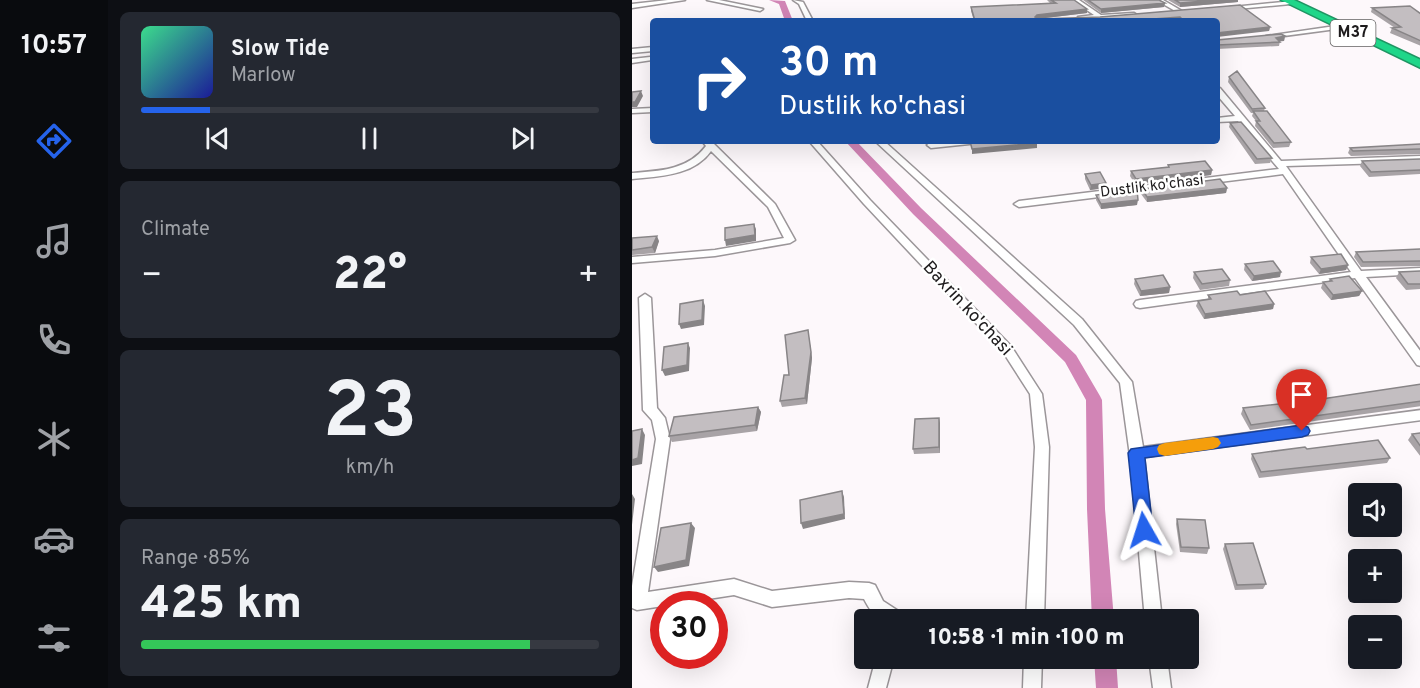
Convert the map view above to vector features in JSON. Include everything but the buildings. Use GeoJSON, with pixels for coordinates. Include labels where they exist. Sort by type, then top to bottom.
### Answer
{"type":"FeatureCollection","features":[{"type":"Feature","properties":{"kind":"highway","name":"M37"},"geometry":{"type":"LineString","coordinates":[[1291,1],[1421,65]]}},
{"type":"Feature","properties":{"kind":"highway","name":"M37"},"geometry":{"type":"LineString","coordinates":[[1291,1],[1421,58]]}},
{"type":"Feature","properties":{"kind":"street"},"geometry":{"type":"LineString","coordinates":[[632,6],[682,0]]}},
{"type":"Feature","properties":{"kind":"street"},"geometry":{"type":"LineString","coordinates":[[710,0],[761,12],[740,0]]}},
{"type":"Feature","properties":{"kind":"street"},"geometry":{"type":"LineString","coordinates":[[796,0],[801,3],[808,18]]}},
{"type":"Feature","properties":{"kind":"street"},"geometry":{"type":"LineString","coordinates":[[1075,0],[1100,17]]}},
{"type":"Feature","properties":{"kind":"street"},"geometry":{"type":"LineString","coordinates":[[1159,0],[1183,11],[1168,12]]}},
{"type":"Feature","properties":{"kind":"street"},"geometry":{"type":"LineString","coordinates":[[1243,0],[1254,6]]}},
{"type":"Feature","properties":{"kind":"street"},"geometry":{"type":"LineString","coordinates":[[1220,9],[1291,1]]}},
{"type":"Feature","properties":{"kind":"street"},"geometry":{"type":"LineString","coordinates":[[1084,18],[1145,14]]}},
{"type":"Feature","properties":{"kind":"street"},"geometry":{"type":"LineString","coordinates":[[1265,36],[1342,27]]}},
{"type":"Feature","properties":{"kind":"street"},"geometry":{"type":"LineString","coordinates":[[632,51],[650,56]]}},
{"type":"Feature","properties":{"kind":"street"},"geometry":{"type":"LineString","coordinates":[[632,61],[650,56]]}},
{"type":"Feature","properties":{"kind":"street"},"geometry":{"type":"LineString","coordinates":[[1220,94],[1282,167],[1421,362]]}},
{"type":"Feature","properties":{"kind":"street"},"geometry":{"type":"LineString","coordinates":[[632,111],[650,110]]}},
{"type":"Feature","properties":{"kind":"street"},"geometry":{"type":"LineString","coordinates":[[1220,120],[1241,118]]}},
{"type":"Feature","properties":{"kind":"street"},"geometry":{"type":"LineString","coordinates":[[632,176],[668,173],[688,167],[704,156],[708,144],[772,206],[790,240],[715,253],[632,260]]}},
{"type":"Feature","properties":{"kind":"street","name":"Baxrin ko'chasi"},"geometry":{"type":"LineString","coordinates":[[816,144],[867,202],[1007,349],[1036,394],[1042,447],[1035,609]]}},
{"type":"Feature","properties":{"kind":"street"},"geometry":{"type":"LineString","coordinates":[[882,144],[1078,322],[1126,382],[1153,609]]}},
{"type":"Feature","properties":{"kind":"street"},"geometry":{"type":"LineString","coordinates":[[931,145],[943,144]]}},
{"type":"Feature","properties":{"kind":"street","name":"Dustlik ko'chasi"},"geometry":{"type":"LineString","coordinates":[[1019,204],[1282,167],[1421,159]]}},
{"type":"Feature","properties":{"kind":"street"},"geometry":{"type":"LineString","coordinates":[[1140,304],[1358,274],[1421,271]]}},
{"type":"Feature","properties":{"kind":"street"},"geometry":{"type":"LineString","coordinates":[[645,298],[650,410],[658,418],[663,439],[636,595],[637,602],[734,587],[772,598],[849,590],[869,591],[880,609]]}},
{"type":"Feature","properties":{"kind":"street"},"geometry":{"type":"LineString","coordinates":[[1136,453],[1421,415]]}},
{"type":"Feature","properties":{"kind":"street"},"geometry":{"type":"LineString","coordinates":[[877,688],[882,669]]}},
{"type":"Feature","properties":{"kind":"street"},"geometry":{"type":"LineString","coordinates":[[1032,688],[1033,669]]}},
{"type":"Feature","properties":{"kind":"street"},"geometry":{"type":"LineString","coordinates":[[1159,669],[1162,688]]}},
{"type":"Feature","properties":{"kind":"waterway"},"geometry":{"type":"LineString","coordinates":[[773,0],[782,3],[788,18]]}},
{"type":"Feature","properties":{"kind":"waterway"},"geometry":{"type":"LineString","coordinates":[[853,144],[917,211],[1071,359],[1094,400],[1096,509],[1102,609]]}},
{"type":"Feature","properties":{"kind":"waterway"},"geometry":{"type":"LineString","coordinates":[[1106,669],[1107,688]]}},
{"type":"Feature","properties":{"kind":"slow traffic"},"geometry":{"type":"LineString","coordinates":[[1165,449],[1213,443]]}},
{"type":"Feature","properties":{"kind":"route"},"geometry":{"type":"LineString","coordinates":[[1144,530],[1136,453],[1302,431]]}}]}
